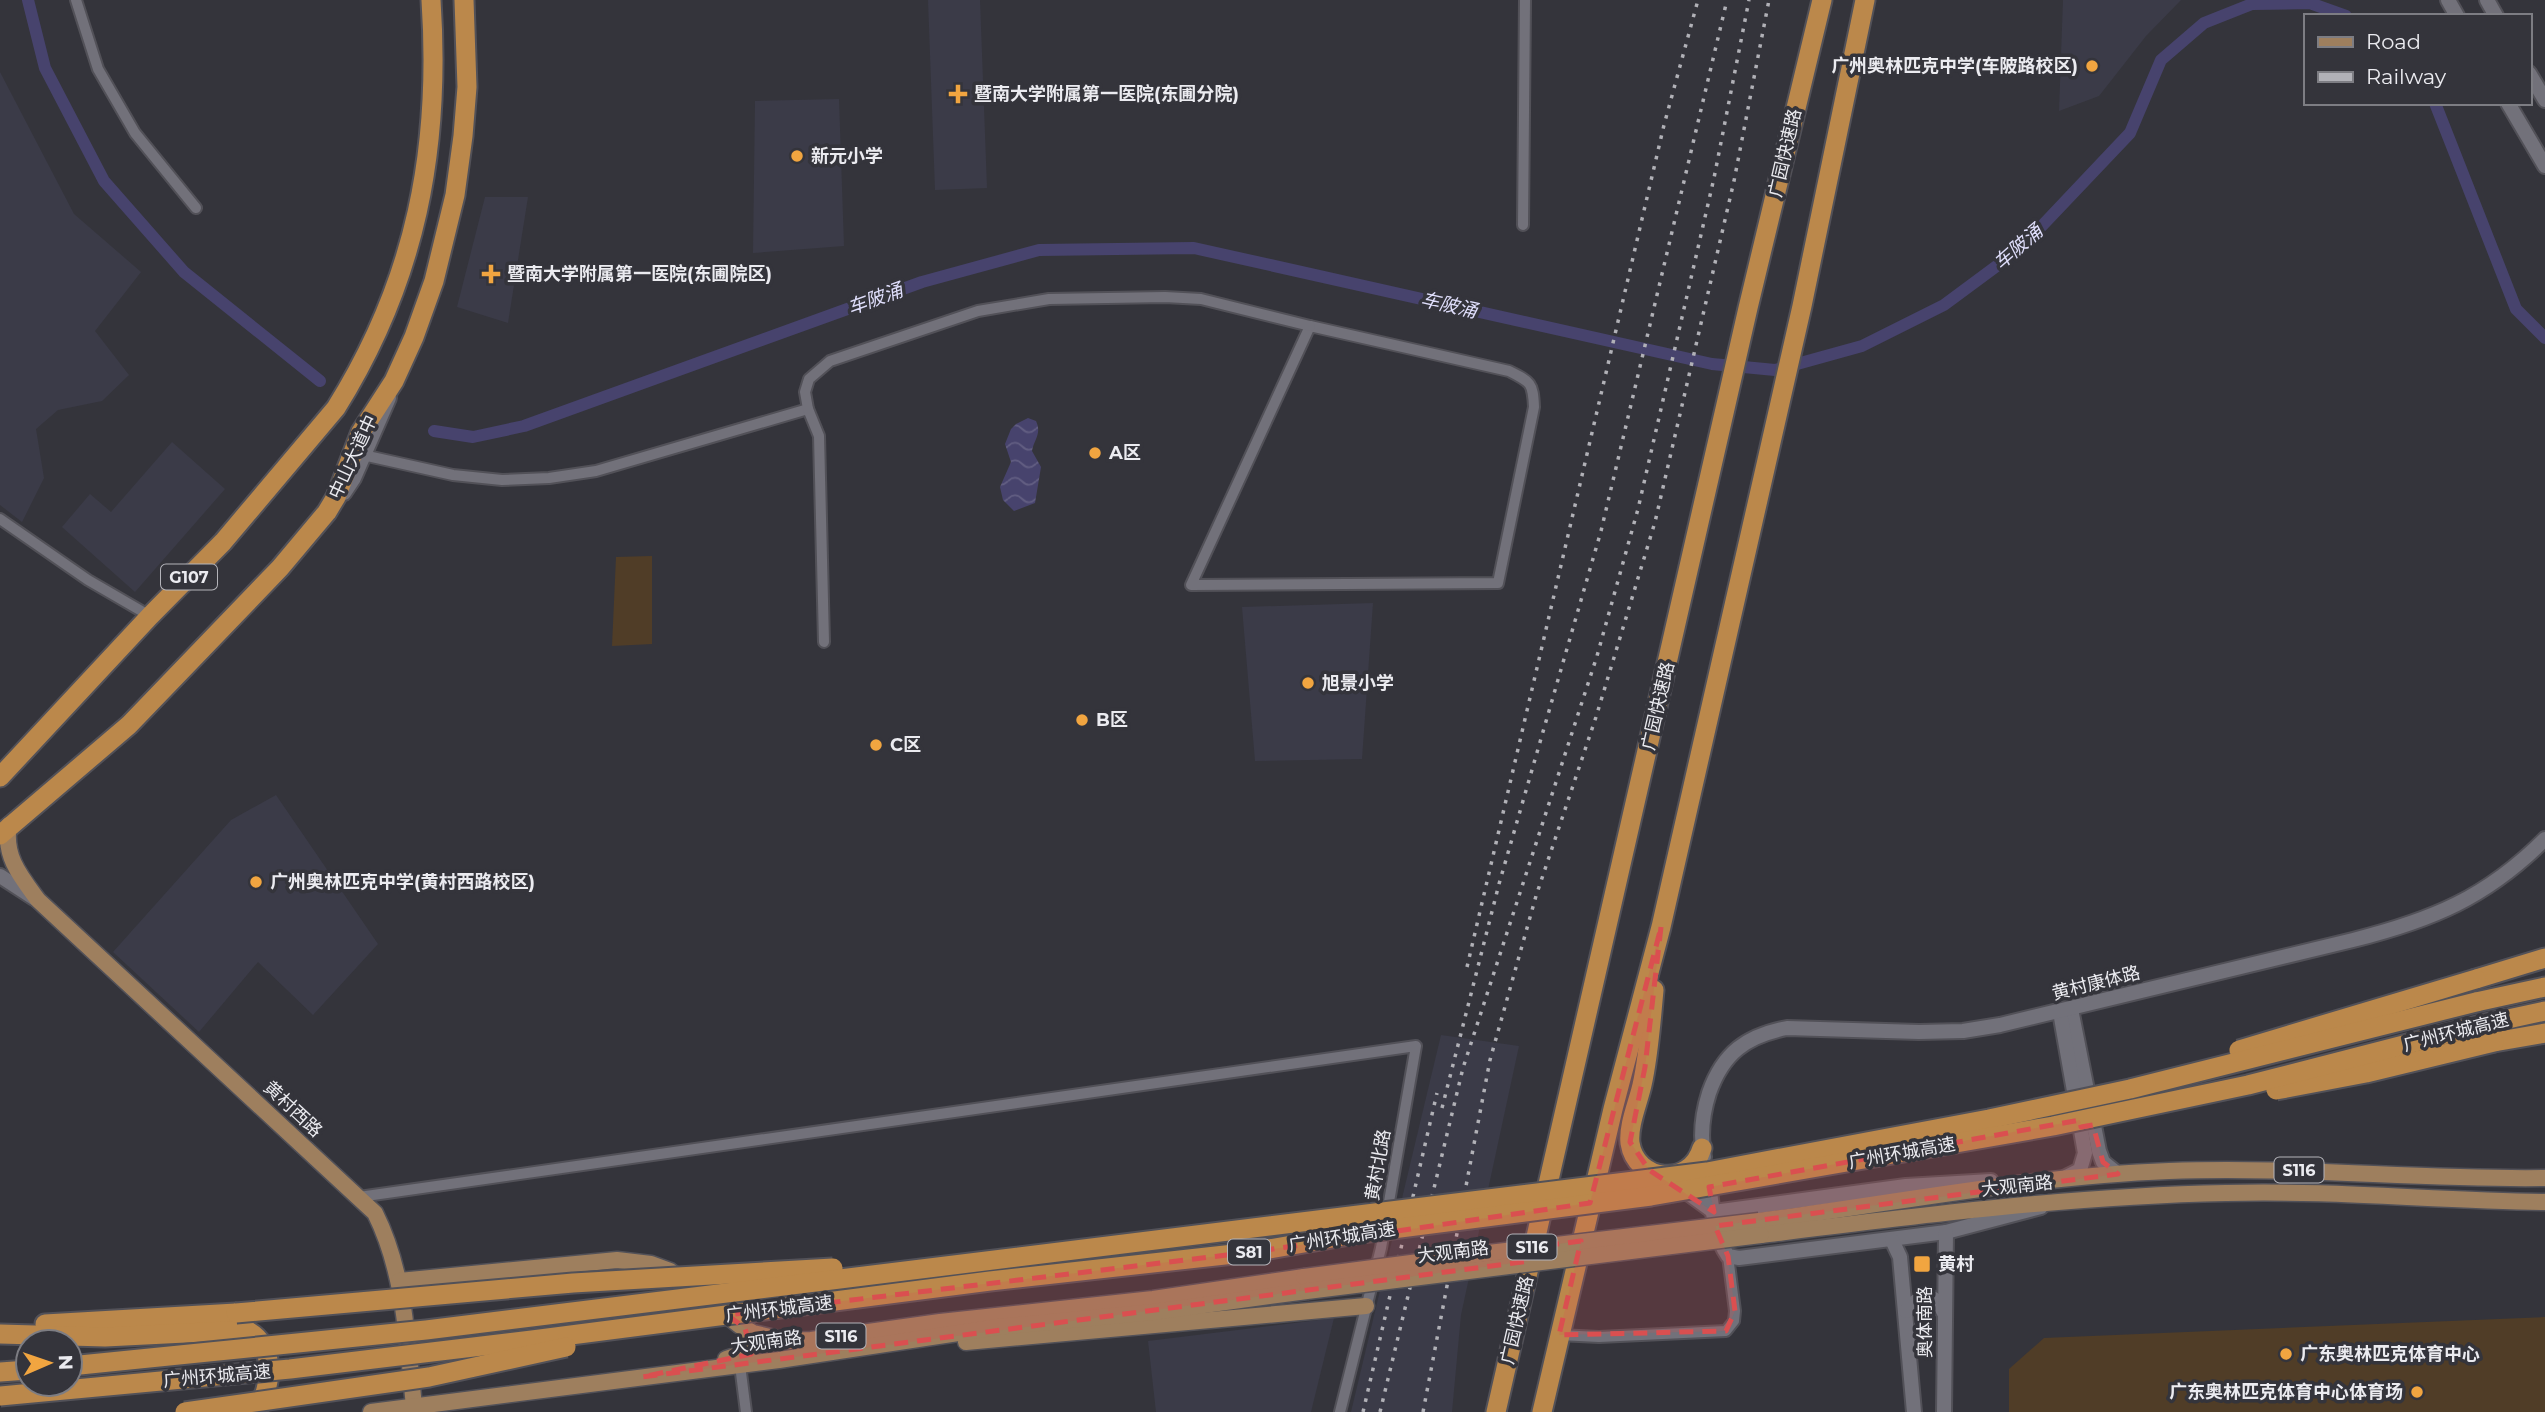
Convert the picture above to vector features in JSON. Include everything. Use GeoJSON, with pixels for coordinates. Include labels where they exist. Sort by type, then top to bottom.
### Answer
{"type":"FeatureCollection","features":[{"type":"Feature","properties":{"kind":"highway","name":"中山大道中"},"geometry":{"type":"LineString","coordinates":[[0,776],[223,542],[336,408],[362,364],[388,309],[412,241],[426,168],[433,72],[430,0]]}},
{"type":"Feature","properties":{"kind":"highway","name":"中山大道中"},"geometry":{"type":"LineString","coordinates":[[5,830],[129,725],[265,585],[327,512],[341,485],[361,432],[394,381],[425,308],[455,195],[463,136],[467,87],[464,0]]}},
{"type":"Feature","properties":{"kind":"highway"},"geometry":{"type":"LineString","coordinates":[[1800,88],[1815,0]]}},
{"type":"Feature","properties":{"kind":"highway","name":"广园快速路"},"geometry":{"type":"LineString","coordinates":[[1496,1412],[1748,308],[1822,0]]}},
{"type":"Feature","properties":{"kind":"highway"},"geometry":{"type":"LineString","coordinates":[[1542,1412],[1613,1109],[1661,926],[1802,306],[1865,0]]}},
{"type":"Feature","properties":{"kind":"highway"},"geometry":{"type":"LineString","coordinates":[[1661,926],[1646,1067],[1630,1142],[1640,1163],[1649,1170],[1669,1176],[1750,1163],[2114,1083],[2251,1046],[2545,958]]}},
{"type":"Feature","properties":{"kind":"highway","name":"广州环城高速"},"geometry":{"type":"LineString","coordinates":[[84,1365],[413,1332],[1737,1167],[2102,1095],[2545,987]]}},
{"type":"Feature","properties":{"kind":"highway","name":"广州环城高速"},"geometry":{"type":"LineString","coordinates":[[0,1396],[290,1369],[1252,1252],[1361,1233],[1651,1196],[2053,1126],[2248,1085],[2545,1011]]}},
{"type":"Feature","properties":{"kind":"highway"},"geometry":{"type":"LineString","coordinates":[[1768,1177],[2006,1141],[2366,1073],[2494,1042],[2545,1033]]}},
{"type":"Feature","properties":{"kind":"highway"},"geometry":{"type":"LineString","coordinates":[[1669,1176],[1691,1169],[1700,1157],[1702,1148]]}},
{"type":"Feature","properties":{"kind":"highway"},"geometry":{"type":"LineString","coordinates":[[0,1326],[236,1312],[573,1283],[750,1271],[929,1266]]}},
{"type":"Feature","properties":{"kind":"highway"},"geometry":{"type":"LineString","coordinates":[[185,1412],[429,1377],[692,1319]]}},
{"type":"Feature","properties":{"kind":"highway"},"geometry":{"type":"LineString","coordinates":[[0,1334],[104,1337],[246,1329],[262,1342],[268,1364],[269,1382],[254,1412]]}},
{"type":"Feature","properties":{"kind":"main road","name":"黄村西路"},"geometry":{"type":"LineString","coordinates":[[5,830],[12,860],[38,900],[375,1213],[385,1233],[399,1281],[415,1409]]}},
{"type":"Feature","properties":{"kind":"main road","name":"大观南路"},"geometry":{"type":"LineString","coordinates":[[1760,1228],[1987,1187],[2118,1174],[2249,1170],[2545,1178]]}},
{"type":"Feature","properties":{"kind":"main road","name":"大观南路"},"geometry":{"type":"LineString","coordinates":[[399,1281],[617,1260],[651,1264],[670,1271],[745,1328],[787,1341],[1153,1298],[1306,1284],[1760,1228],[2060,1201],[2230,1193],[2545,1202]]}},
{"type":"Feature","properties":{"kind":"main road","name":"大观南路"},"geometry":{"type":"LineString","coordinates":[[371,1412],[415,1409],[740,1365],[998,1327],[1153,1312],[1306,1284]]}},
{"type":"Feature","properties":{"kind":"main road"},"geometry":{"type":"LineString","coordinates":[[916,1338],[930,1345],[1366,1306]]}},
{"type":"Feature","properties":{"kind":"main road"},"geometry":{"type":"LineString","coordinates":[[642,1377],[667,1368],[741,1356],[750,1347],[745,1328]]}},
{"type":"Feature","properties":{"kind":"street"},"geometry":{"type":"LineString","coordinates":[[76,0],[98,69],[135,133],[196,208]]}},
{"type":"Feature","properties":{"kind":"street"},"geometry":{"type":"LineString","coordinates":[[1523,226],[1525,0]]}},
{"type":"Feature","properties":{"kind":"street"},"geometry":{"type":"LineString","coordinates":[[2531,76],[2545,100]]}},
{"type":"Feature","properties":{"kind":"street"},"geometry":{"type":"LineString","coordinates":[[2509,105],[2545,166]]}},
{"type":"Feature","properties":{"kind":"street"},"geometry":{"type":"LineString","coordinates":[[824,642],[820,436],[808,409],[805,392],[809,379],[830,361],[978,312],[1048,299],[1201,299],[1509,371],[1526,379],[1533,388],[1534,407],[1498,583],[1191,585],[1310,326]]}},
{"type":"Feature","properties":{"kind":"street"},"geometry":{"type":"LineString","coordinates":[[327,512],[349,486],[383,417],[394,381]]}},
{"type":"Feature","properties":{"kind":"street"},"geometry":{"type":"LineString","coordinates":[[363,455],[473,477],[502,480],[549,478],[596,471],[808,409]]}},
{"type":"Feature","properties":{"kind":"street"},"geometry":{"type":"LineString","coordinates":[[0,519],[88,580],[150,616]]}},
{"type":"Feature","properties":{"kind":"street","name":"黄村康体路"},"geometry":{"type":"LineString","coordinates":[[1728,1256],[1718,1235],[1702,1148],[1702,1117],[1715,1076],[1723,1062],[1737,1048],[1770,1031],[1787,1028],[1963,1031],[2065,1011],[2408,926],[2472,898],[2526,858],[2545,839]]}},
{"type":"Feature","properties":{"kind":"street"},"geometry":{"type":"LineString","coordinates":[[0,876],[38,900]]}},
{"type":"Feature","properties":{"kind":"street"},"geometry":{"type":"LineString","coordinates":[[2065,1011],[2099,1151],[2103,1161],[2118,1174]]}},
{"type":"Feature","properties":{"kind":"street"},"geometry":{"type":"LineString","coordinates":[[1669,1176],[1714,1212],[1906,1186],[2053,1181],[2081,1170],[2085,1153],[2065,1011]]}},
{"type":"Feature","properties":{"kind":"street","name":"黄村北路"},"geometry":{"type":"LineString","coordinates":[[359,1197],[1416,1046],[1381,1248],[1340,1412]]}},
{"type":"Feature","properties":{"kind":"street"},"geometry":{"type":"LineString","coordinates":[[1559,1335],[1599,1337],[1726,1331],[1734,1321],[1735,1311],[1728,1256],[1752,1258],[1946,1232],[2024,1213],[2060,1201]]}},
{"type":"Feature","properties":{"kind":"street","name":"奥体南路"},"geometry":{"type":"LineString","coordinates":[[1944,1412],[1946,1232]]}},
{"type":"Feature","properties":{"kind":"street","name":"奥体南路"},"geometry":{"type":"LineString","coordinates":[[1892,1240],[1900,1257],[1914,1412]]}},
{"type":"Feature","properties":{"kind":"street"},"geometry":{"type":"LineString","coordinates":[[1906,1311],[1918,1300],[1933,1297],[1940,1303],[1944,1314]]}},
{"type":"Feature","properties":{"kind":"street"},"geometry":{"type":"LineString","coordinates":[[740,1365],[746,1412]]}},
{"type":"Feature","properties":{"kind":"highlighted area"},"geometry":{"type":"Polygon","coordinates":[[[1661,927],[1645,1067],[1630,1142],[1649,1170],[1714,1212],[1709,1187],[2080,1120],[2081,1127],[2093,1125],[2103,1162],[2118,1174],[1715,1226],[1728,1256],[1735,1311],[1726,1331],[1559,1335],[1581,1241],[1534,1247],[1530,1261],[642,1377],[751,1354],[745,1328],[727,1315],[1252,1252],[1590,1203],[1661,927]]]}},
{"type":"Feature","properties":{"kind":"shaded area","name":"暨南大学附属第一医院(东圃分院)"},"geometry":{"type":"Polygon","coordinates":[[[928,0],[980,0],[987,188],[935,190],[928,0]]]}},
{"type":"Feature","properties":{"kind":"shaded area","name":"广州奥林匹克中学(车陂路校区)"},"geometry":{"type":"Polygon","coordinates":[[[2063,0],[2181,0],[2146,36],[2099,96],[2059,111],[2063,0]]]}},
{"type":"Feature","properties":{"kind":"shaded area"},"geometry":{"type":"Polygon","coordinates":[[[0,72],[74,214],[141,272],[95,331],[129,375],[102,401],[58,410],[36,429],[44,478],[22,522],[0,505],[0,72]]]}},
{"type":"Feature","properties":{"kind":"shaded area","name":"新元小学"},"geometry":{"type":"Polygon","coordinates":[[[839,99],[844,246],[753,253],[755,101],[839,99]]]}},
{"type":"Feature","properties":{"kind":"shaded area","name":"暨南大学附属第一医院(东圃院区)"},"geometry":{"type":"Polygon","coordinates":[[[485,197],[528,197],[508,323],[457,307],[485,197]]]}},
{"type":"Feature","properties":{"kind":"shaded area"},"geometry":{"type":"Polygon","coordinates":[[[172,442],[225,489],[135,592],[62,527],[90,494],[111,512],[172,442]]]}},
{"type":"Feature","properties":{"kind":"shaded area"},"geometry":{"type":"Polygon","coordinates":[[[652,556],[652,644],[612,646],[616,557],[652,556]]]}},
{"type":"Feature","properties":{"kind":"shaded area","name":"旭景小学"},"geometry":{"type":"Polygon","coordinates":[[[1373,603],[1362,759],[1255,761],[1242,607],[1373,603]]]}},
{"type":"Feature","properties":{"kind":"shaded area","name":"广州奥林匹克中学(黄村西路校区)"},"geometry":{"type":"Polygon","coordinates":[[[276,795],[378,944],[313,1015],[258,962],[199,1032],[113,952],[231,820],[276,795]]]}},
{"type":"Feature","properties":{"kind":"shaded area"},"geometry":{"type":"Polygon","coordinates":[[[1441,1035],[1519,1046],[1461,1315],[1452,1412],[1351,1412],[1441,1035]]]}},
{"type":"Feature","properties":{"kind":"shaded area","name":"广东奥林匹克体育中心"},"geometry":{"type":"Polygon","coordinates":[[[2545,1317],[2545,1412],[2009,1412],[2009,1369],[2044,1338],[2545,1317]]]}},
{"type":"Feature","properties":{"kind":"shaded area"},"geometry":{"type":"Polygon","coordinates":[[[1334,1318],[1311,1412],[1156,1412],[1148,1341],[1334,1318]]]}},
{"type":"Feature","properties":{"kind":"water"},"geometry":{"type":"Polygon","coordinates":[[[1028,418],[1036,421],[1038,426],[1032,451],[1041,467],[1035,503],[1014,511],[1003,500],[1000,487],[1011,462],[1005,444],[1011,429],[1028,418]]]}},
{"type":"Feature","properties":{"kind":"waterway"},"geometry":{"type":"LineString","coordinates":[[28,0],[45,68],[104,181],[184,272],[320,381]]}},
{"type":"Feature","properties":{"kind":"waterway","name":"车陂涌"},"geometry":{"type":"LineString","coordinates":[[434,431],[473,437],[524,426],[922,282],[1039,250],[1194,248],[1712,364],[1775,370],[1862,346],[1944,305],[2021,248],[2130,133],[2161,60],[2204,23],[2252,4],[2310,3],[2340,14]]}},
{"type":"Feature","properties":{"kind":"waterway","name":"车陂涌"},"geometry":{"type":"LineString","coordinates":[[2436,105],[2516,309],[2545,338]]}},
{"type":"Feature","properties":{"kind":"railway"},"geometry":{"type":"LineString","coordinates":[[1467,967],[1664,125],[1698,0]]}},
{"type":"Feature","properties":{"kind":"railway"},"geometry":{"type":"LineString","coordinates":[[1442,1108],[1499,884],[1601,531],[1727,0]]}},
{"type":"Feature","properties":{"kind":"railway"},"geometry":{"type":"LineString","coordinates":[[1380,1412],[1463,1068],[1597,656],[1638,509],[1714,178],[1749,0]]}},
{"type":"Feature","properties":{"kind":"railway"},"geometry":{"type":"LineString","coordinates":[[1423,1412],[1490,1060],[1536,896],[1596,717],[1655,522],[1734,181],[1769,0]]}},
{"type":"Feature","properties":{"kind":"railway"},"geometry":{"type":"LineString","coordinates":[[1363,1412],[1437,1093]]}},
{"type":"Feature","properties":{"kind":"place","name":"广州奥林匹克中学(车陂路校区)"},"geometry":{"type":"Point","coordinates":[2092,66]}},
{"type":"Feature","properties":{"kind":"place","name":"暨南大学附属第一医院(东圃分院)"},"geometry":{"type":"Point","coordinates":[958,94]}},
{"type":"Feature","properties":{"kind":"place","name":"新元小学"},"geometry":{"type":"Point","coordinates":[797,156]}},
{"type":"Feature","properties":{"kind":"place","name":"暨南大学附属第一医院(东圃院区)"},"geometry":{"type":"Point","coordinates":[491,274]}},
{"type":"Feature","properties":{"kind":"place","name":"A区"},"geometry":{"type":"Point","coordinates":[1095,453]}},
{"type":"Feature","properties":{"kind":"place","name":"旭景小学"},"geometry":{"type":"Point","coordinates":[1308,683]}},
{"type":"Feature","properties":{"kind":"place","name":"B区"},"geometry":{"type":"Point","coordinates":[1082,720]}},
{"type":"Feature","properties":{"kind":"place","name":"C区"},"geometry":{"type":"Point","coordinates":[876,745]}},
{"type":"Feature","properties":{"kind":"place","name":"广州奥林匹克中学(黄村西路校区)"},"geometry":{"type":"Point","coordinates":[256,882]}},
{"type":"Feature","properties":{"kind":"place","name":"黄村"},"geometry":{"type":"Point","coordinates":[1922,1264]}},
{"type":"Feature","properties":{"kind":"place","name":"广东奥林匹克体育中心"},"geometry":{"type":"Point","coordinates":[2286,1354]}},
{"type":"Feature","properties":{"kind":"place","name":"广东奥林匹克体育中心体育场"},"geometry":{"type":"Point","coordinates":[2417,1392]}}]}
